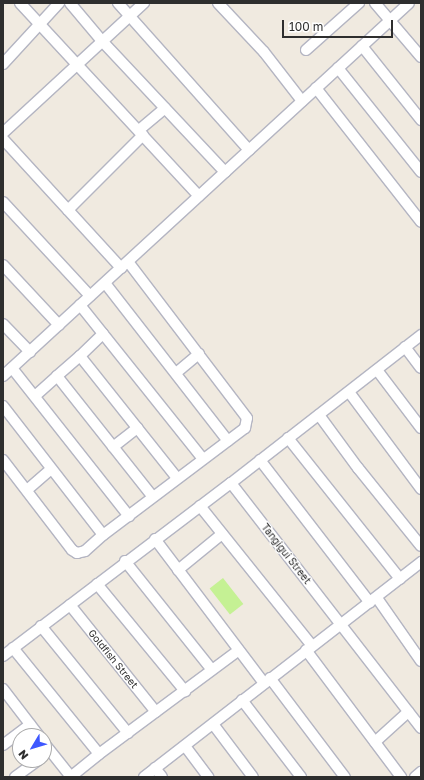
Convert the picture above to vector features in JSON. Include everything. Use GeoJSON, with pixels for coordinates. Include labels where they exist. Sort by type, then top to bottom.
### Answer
{"type":"FeatureCollection","features":[{"type":"Feature","properties":{"kind":"street"},"geometry":{"type":"LineString","coordinates":[[20,3],[199,196]]}},
{"type":"Feature","properties":{"kind":"street"},"geometry":{"type":"LineString","coordinates":[[3,64],[59,3]]}},
{"type":"Feature","properties":{"kind":"street"},"geometry":{"type":"LineString","coordinates":[[70,3],[102,41],[225,172]]}},
{"type":"Feature","properties":{"kind":"street"},"geometry":{"type":"LineString","coordinates":[[118,3],[249,150]]}},
{"type":"Feature","properties":{"kind":"street"},"geometry":{"type":"LineString","coordinates":[[3,133],[144,3]]}},
{"type":"Feature","properties":{"kind":"street"},"geometry":{"type":"LineString","coordinates":[[218,3],[264,52],[302,101]]}},
{"type":"Feature","properties":{"kind":"street"},"geometry":{"type":"LineString","coordinates":[[306,50],[359,3]]}},
{"type":"Feature","properties":{"kind":"street"},"geometry":{"type":"LineString","coordinates":[[375,3],[391,19],[421,58]]}},
{"type":"Feature","properties":{"kind":"street"},"geometry":{"type":"LineString","coordinates":[[3,376],[409,3]]}},
{"type":"Feature","properties":{"kind":"street"},"geometry":{"type":"LineString","coordinates":[[362,46],[421,120]]}},
{"type":"Feature","properties":{"kind":"street"},"geometry":{"type":"LineString","coordinates":[[338,68],[421,172]]}},
{"type":"Feature","properties":{"kind":"street"},"geometry":{"type":"LineString","coordinates":[[316,88],[421,222]]}},
{"type":"Feature","properties":{"kind":"street"},"geometry":{"type":"LineString","coordinates":[[68,210],[165,108]]}},
{"type":"Feature","properties":{"kind":"street"},"geometry":{"type":"LineString","coordinates":[[3,139],[68,210],[124,265],[199,354],[247,418],[245,428],[228,442],[177,478],[103,535],[85,551],[77,553],[3,460]]}},
{"type":"Feature","properties":{"kind":"street"},"geometry":{"type":"LineString","coordinates":[[3,202],[90,296]]}},
{"type":"Feature","properties":{"kind":"street"},"geometry":{"type":"LineString","coordinates":[[3,265],[59,325]]}},
{"type":"Feature","properties":{"kind":"street"},"geometry":{"type":"LineString","coordinates":[[105,283],[176,372],[228,442]]}},
{"type":"Feature","properties":{"kind":"street"},"geometry":{"type":"LineString","coordinates":[[80,305],[204,459]]}},
{"type":"Feature","properties":{"kind":"street"},"geometry":{"type":"LineString","coordinates":[[3,324],[30,352]]}},
{"type":"Feature","properties":{"kind":"street"},"geometry":{"type":"LineString","coordinates":[[35,396],[103,334]]}},
{"type":"Feature","properties":{"kind":"street"},"geometry":{"type":"LineString","coordinates":[[3,656],[125,561],[200,506],[349,392],[421,335]]}},
{"type":"Feature","properties":{"kind":"street"},"geometry":{"type":"LineString","coordinates":[[405,347],[421,368]]}},
{"type":"Feature","properties":{"kind":"street"},"geometry":{"type":"LineString","coordinates":[[176,372],[199,354]]}},
{"type":"Feature","properties":{"kind":"street"},"geometry":{"type":"LineString","coordinates":[[80,356],[177,478]]}},
{"type":"Feature","properties":{"kind":"street"},"geometry":{"type":"LineString","coordinates":[[12,368],[129,516]]}},
{"type":"Feature","properties":{"kind":"street"},"geometry":{"type":"LineString","coordinates":[[377,370],[421,428]]}},
{"type":"Feature","properties":{"kind":"street"},"geometry":{"type":"LineString","coordinates":[[57,376],[153,497]]}},
{"type":"Feature","properties":{"kind":"street"},"geometry":{"type":"LineString","coordinates":[[349,392],[421,489]]}},
{"type":"Feature","properties":{"kind":"street"},"geometry":{"type":"LineString","coordinates":[[3,406],[103,535]]}},
{"type":"Feature","properties":{"kind":"street"},"geometry":{"type":"LineString","coordinates":[[319,415],[358,468],[421,546]]}},
{"type":"Feature","properties":{"kind":"street"},"geometry":{"type":"LineString","coordinates":[[113,447],[137,428]]}},
{"type":"Feature","properties":{"kind":"street"},"geometry":{"type":"LineString","coordinates":[[288,438],[400,579]]}},
{"type":"Feature","properties":{"kind":"street"},"geometry":{"type":"LineString","coordinates":[[260,460],[374,600],[421,661]]}},
{"type":"Feature","properties":{"kind":"street"},"geometry":{"type":"LineString","coordinates":[[28,490],[51,469]]}},
{"type":"Feature","properties":{"kind":"street","name":"Tangigui Street"},"geometry":{"type":"LineString","coordinates":[[230,483],[342,624],[421,728]]}},
{"type":"Feature","properties":{"kind":"street"},"geometry":{"type":"LineString","coordinates":[[200,506],[309,648],[375,742],[402,777]]}},
{"type":"Feature","properties":{"kind":"street"},"geometry":{"type":"LineString","coordinates":[[178,570],[222,534]]}},
{"type":"Feature","properties":{"kind":"street"},"geometry":{"type":"LineString","coordinates":[[155,539],[239,650],[267,680],[345,777]]}},
{"type":"Feature","properties":{"kind":"street"},"geometry":{"type":"LineString","coordinates":[[125,561],[212,670]]}},
{"type":"Feature","properties":{"kind":"street"},"geometry":{"type":"LineString","coordinates":[[144,777],[309,648],[400,579],[419,568]]}},
{"type":"Feature","properties":{"kind":"street"},"geometry":{"type":"LineString","coordinates":[[97,584],[185,691]]}},
{"type":"Feature","properties":{"kind":"street","name":"Goldfish Street"},"geometry":{"type":"LineString","coordinates":[[70,605],[156,712]]}},
{"type":"Feature","properties":{"kind":"street"},"geometry":{"type":"LineString","coordinates":[[41,626],[128,733]]}},
{"type":"Feature","properties":{"kind":"street"},"geometry":{"type":"LineString","coordinates":[[13,648],[100,754]]}},
{"type":"Feature","properties":{"kind":"street"},"geometry":{"type":"LineString","coordinates":[[52,756],[71,777],[239,650]]}},
{"type":"Feature","properties":{"kind":"street"},"geometry":{"type":"LineString","coordinates":[[3,689],[6,701],[32,728]]}},
{"type":"Feature","properties":{"kind":"street"},"geometry":{"type":"LineString","coordinates":[[242,700],[301,777]]}},
{"type":"Feature","properties":{"kind":"street"},"geometry":{"type":"LineString","coordinates":[[375,742],[408,712]]}},
{"type":"Feature","properties":{"kind":"street"},"geometry":{"type":"LineString","coordinates":[[213,724],[253,777]]}},
{"type":"Feature","properties":{"kind":"street"},"geometry":{"type":"LineString","coordinates":[[3,745],[30,725]]}},
{"type":"Feature","properties":{"kind":"street"},"geometry":{"type":"LineString","coordinates":[[185,746],[208,777]]}},
{"type":"Feature","properties":{"kind":"street"},"geometry":{"type":"LineString","coordinates":[[15,777],[27,768]]}},
{"type":"Feature","properties":{"kind":"street"},"geometry":{"type":"LineString","coordinates":[[155,768],[162,777]]}},
{"type":"Feature","properties":{"kind":"street"},"geometry":{"type":"LineString","coordinates":[[414,777],[421,772]]}},
{"type":"Feature","properties":{"kind":"green space"},"geometry":{"type":"Polygon","coordinates":[[[223,578],[243,604],[230,614],[210,588],[223,578]]]}}]}
